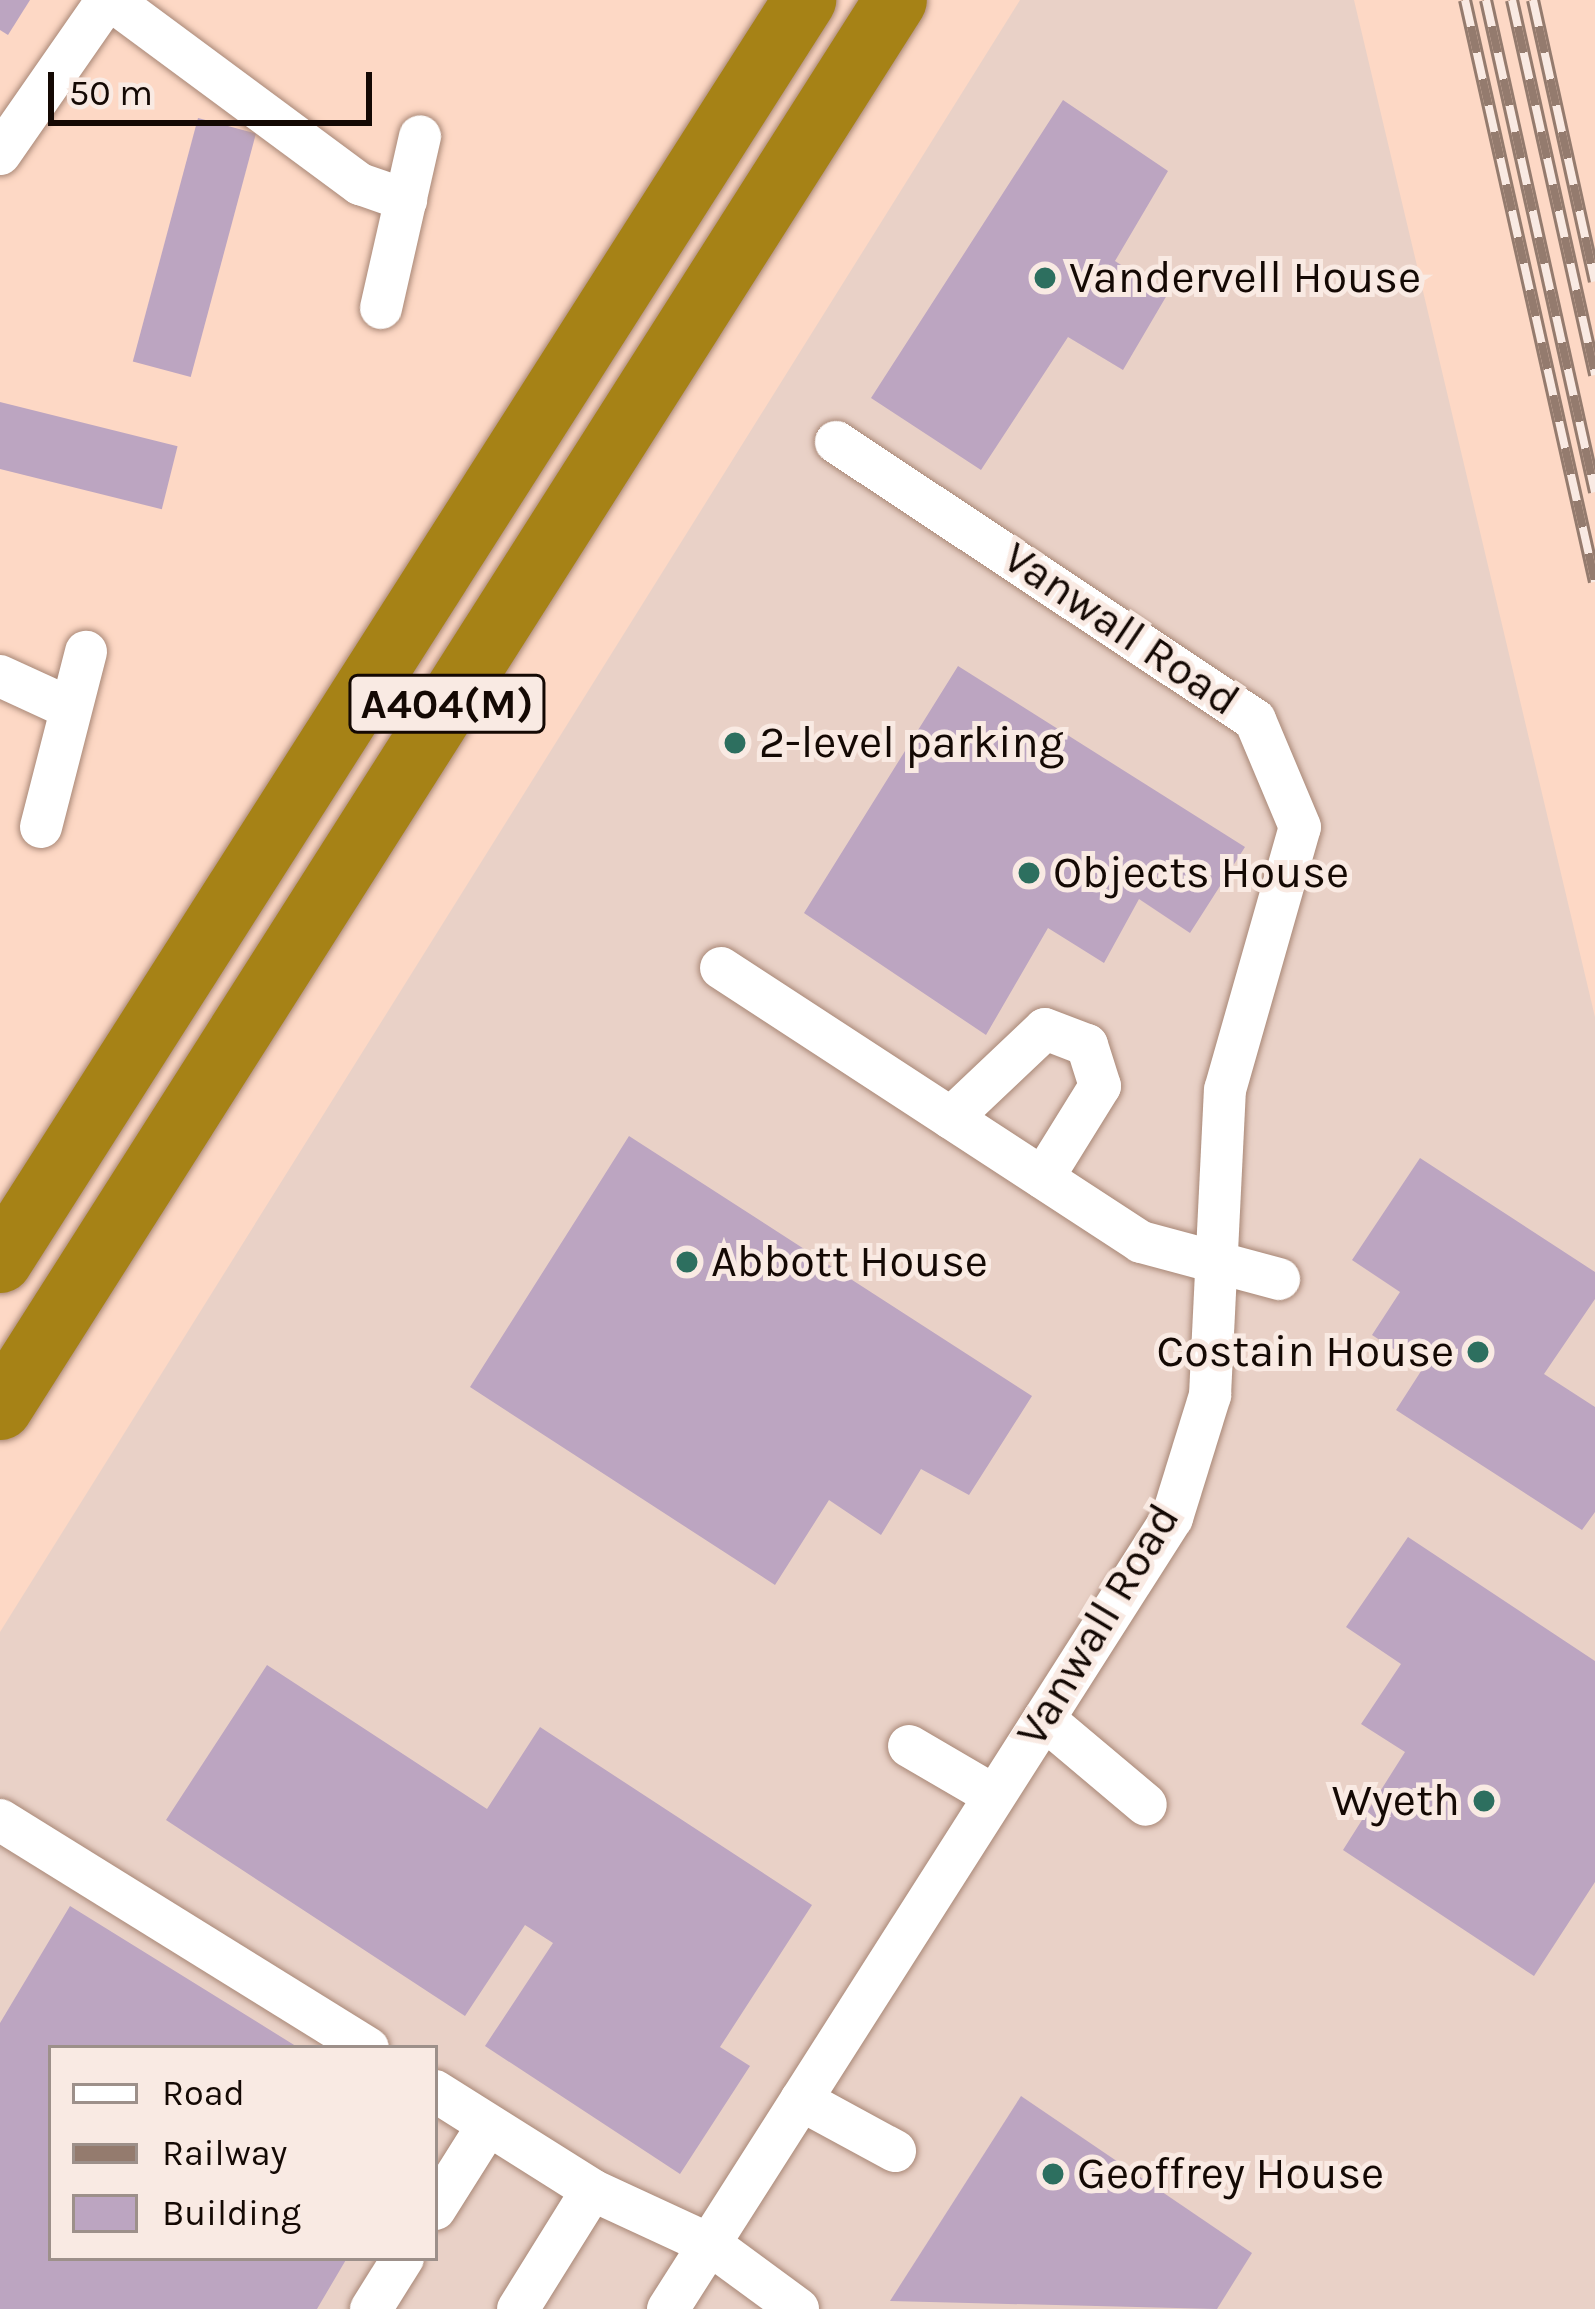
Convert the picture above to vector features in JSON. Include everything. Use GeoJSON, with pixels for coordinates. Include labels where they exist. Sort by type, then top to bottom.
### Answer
{"type":"FeatureCollection","features":[{"type":"Feature","properties":{"kind":"highway","name":"A404(M)"},"geometry":{"type":"LineString","coordinates":[[0,1262],[804,0]]}},
{"type":"Feature","properties":{"kind":"highway","name":"A404(M)"},"geometry":{"type":"LineString","coordinates":[[0,1408],[895,0]]}},
{"type":"Feature","properties":{"kind":"street"},"geometry":{"type":"LineString","coordinates":[[0,154],[109,0],[360,184],[406,200]]}},
{"type":"Feature","properties":{"kind":"street"},"geometry":{"type":"LineString","coordinates":[[381,308],[420,136]]}},
{"type":"Feature","properties":{"kind":"street","name":"Vanwall Road"},"geometry":{"type":"LineString","coordinates":[[668,2309],[1172,1519],[1210,1394],[1210,1265],[1225,1090],[1300,827],[1255,720],[836,442]]}},
{"type":"Feature","properties":{"kind":"street"},"geometry":{"type":"LineString","coordinates":[[41,827],[86,652]]}},
{"type":"Feature","properties":{"kind":"street"},"geometry":{"type":"LineString","coordinates":[[0,676],[70,708]]}},
{"type":"Feature","properties":{"kind":"street"},"geometry":{"type":"LineString","coordinates":[[721,968],[1142,1242],[1210,1265],[1279,1279]]}},
{"type":"Feature","properties":{"kind":"street"},"geometry":{"type":"LineString","coordinates":[[951,1118],[1045,1029],[1087,1045],[1100,1086],[1043,1178]]}},
{"type":"Feature","properties":{"kind":"street"},"geometry":{"type":"LineString","coordinates":[[1044,1719],[1146,1805]]}},
{"type":"Feature","properties":{"kind":"street"},"geometry":{"type":"LineString","coordinates":[[910,1746],[993,1795]]}},
{"type":"Feature","properties":{"kind":"street"},"geometry":{"type":"LineString","coordinates":[[0,1820],[363,2045]]}},
{"type":"Feature","properties":{"kind":"street"},"geometry":{"type":"LineString","coordinates":[[438,2093],[592,2190],[711,2245],[798,2309]]}},
{"type":"Feature","properties":{"kind":"street"},"geometry":{"type":"LineString","coordinates":[[801,2100],[895,2151]]}},
{"type":"Feature","properties":{"kind":"street"},"geometry":{"type":"LineString","coordinates":[[438,2204],[488,2125]]}},
{"type":"Feature","properties":{"kind":"street"},"geometry":{"type":"LineString","coordinates":[[518,2309],[592,2190]]}},
{"type":"Feature","properties":{"kind":"street"},"geometry":{"type":"LineString","coordinates":[[371,2309],[402,2261]]}},
{"type":"Feature","properties":{"kind":"shaded area"},"geometry":{"type":"Polygon","coordinates":[[[1020,0],[1354,0],[1595,1017],[1595,2309],[0,2309],[0,1632],[1020,0]]]}},
{"type":"Feature","properties":{"kind":"building"},"geometry":{"type":"Polygon","coordinates":[[[0,0],[30,0],[8,35],[0,30],[0,0]]]}},
{"type":"Feature","properties":{"kind":"building","name":"Vandervell House"},"geometry":{"type":"Polygon","coordinates":[[[1063,100],[1168,171],[1115,261],[1167,295],[1123,370],[1068,337],[981,470],[871,398],[1063,100]]]}},
{"type":"Feature","properties":{"kind":"building"},"geometry":{"type":"Polygon","coordinates":[[[198,118],[256,134],[191,377],[133,361],[198,118]]]}},
{"type":"Feature","properties":{"kind":"building"},"geometry":{"type":"Polygon","coordinates":[[[0,402],[178,446],[162,509],[0,469],[0,402]]]}},
{"type":"Feature","properties":{"kind":"building","name":"Objects House"},"geometry":{"type":"Polygon","coordinates":[[[958,666],[1245,847],[1190,933],[1139,899],[1104,963],[1048,928],[986,1035],[804,913],[958,666]]]}},
{"type":"Feature","properties":{"kind":"building","name":"Abbott House"},"geometry":{"type":"Polygon","coordinates":[[[629,1136],[1032,1396],[969,1495],[921,1469],[881,1535],[829,1500],[775,1585],[470,1387],[629,1136]]]}},
{"type":"Feature","properties":{"kind":"building","name":"Costain House"},"geometry":{"type":"Polygon","coordinates":[[[1420,1158],[1595,1272],[1595,1299],[1544,1374],[1595,1407],[1595,1512],[1582,1530],[1396,1410],[1423,1368],[1372,1335],[1400,1292],[1352,1260],[1420,1158]]]}},
{"type":"Feature","properties":{"kind":"building","name":"Wyeth"},"geometry":{"type":"Polygon","coordinates":[[[1408,1537],[1595,1661],[1595,1882],[1534,1976],[1343,1850],[1405,1752],[1361,1724],[1401,1664],[1346,1627],[1408,1537]]]}},
{"type":"Feature","properties":{"kind":"building"},"geometry":{"type":"Polygon","coordinates":[[[267,1665],[487,1809],[540,1727],[812,1905],[720,2047],[750,2066],[680,2174],[485,2046],[553,1943],[525,1925],[465,2016],[166,1820],[267,1665]]]}},
{"type":"Feature","properties":{"kind":"building"},"geometry":{"type":"Polygon","coordinates":[[[70,1906],[294,2045],[48,2045],[48,2261],[345,2261],[317,2309],[0,2309],[0,2023],[70,1906]]]}},
{"type":"Feature","properties":{"kind":"building","name":"Geoffrey House"},"geometry":{"type":"Polygon","coordinates":[[[1021,2096],[1252,2253],[1217,2309],[890,2301],[1021,2096]]]}},
{"type":"Feature","properties":{"kind":"railway"},"geometry":{"type":"LineString","coordinates":[[1465,0],[1595,582]]}},
{"type":"Feature","properties":{"kind":"railway"},"geometry":{"type":"LineString","coordinates":[[1486,0],[1595,492]]}},
{"type":"Feature","properties":{"kind":"railway"},"geometry":{"type":"LineString","coordinates":[[1512,0],[1595,375]]}},
{"type":"Feature","properties":{"kind":"railway"},"geometry":{"type":"LineString","coordinates":[[1533,0],[1595,281]]}},
{"type":"Feature","properties":{"kind":"place","name":"Vandervell House"},"geometry":{"type":"Point","coordinates":[1045,278]}},
{"type":"Feature","properties":{"kind":"place","name":"2-level parking"},"geometry":{"type":"Point","coordinates":[735,743]}},
{"type":"Feature","properties":{"kind":"place","name":"Objects House"},"geometry":{"type":"Point","coordinates":[1029,873]}},
{"type":"Feature","properties":{"kind":"place","name":"Abbott House"},"geometry":{"type":"Point","coordinates":[687,1262]}},
{"type":"Feature","properties":{"kind":"place","name":"Costain House"},"geometry":{"type":"Point","coordinates":[1478,1352]}},
{"type":"Feature","properties":{"kind":"place","name":"Wyeth"},"geometry":{"type":"Point","coordinates":[1484,1801]}},
{"type":"Feature","properties":{"kind":"place","name":"Geoffrey House"},"geometry":{"type":"Point","coordinates":[1053,2174]}}]}
